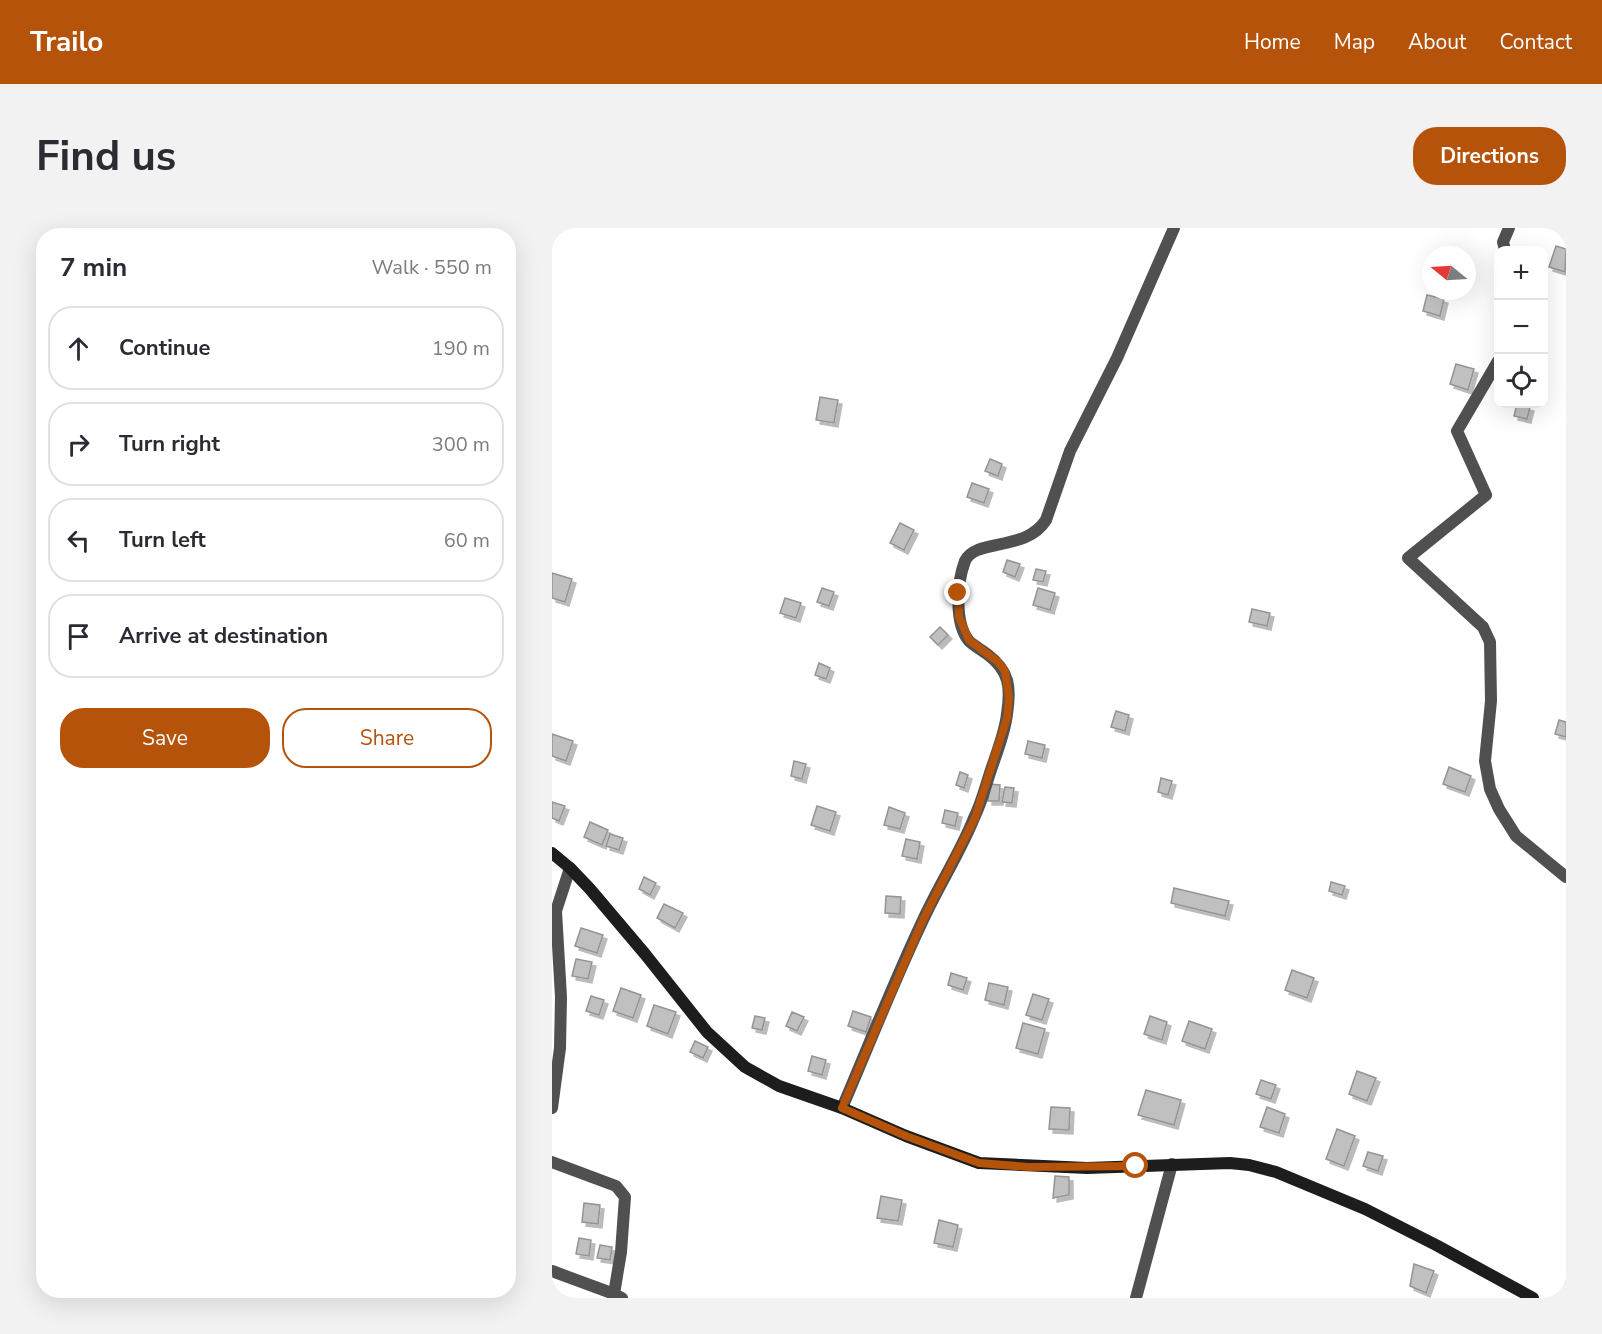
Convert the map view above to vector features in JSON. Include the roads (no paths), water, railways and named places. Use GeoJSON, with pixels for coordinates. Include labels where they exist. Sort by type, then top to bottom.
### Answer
{"type":"FeatureCollection","features":[{"type":"Feature","properties":{"kind":"main road"},"geometry":{"type":"LineString","coordinates":[[552,853],[570,867],[645,954],[707,1032],[745,1067],[779,1086],[842,1108],[979,1163],[1087,1168],[1230,1163],[1276,1172],[1365,1209],[1533,1298]]}},
{"type":"Feature","properties":{"kind":"street"},"geometry":{"type":"LineString","coordinates":[[842,1108],[923,920],[975,818],[1007,718],[1009,698],[1005,671],[998,662],[969,640],[959,617],[958,593],[964,564],[969,554],[977,549],[1013,542],[1032,535],[1046,520],[1070,451],[1117,358],[1174,228]]}},
{"type":"Feature","properties":{"kind":"street"},"geometry":{"type":"LineString","coordinates":[[1504,246],[1503,242],[1509,228]]}},
{"type":"Feature","properties":{"kind":"street"},"geometry":{"type":"LineString","coordinates":[[1494,368],[1457,431],[1486,495],[1408,558],[1483,627],[1490,642],[1491,701],[1485,761],[1490,789],[1498,809],[1516,836],[1566,877]]}},
{"type":"Feature","properties":{"kind":"street"},"geometry":{"type":"LineString","coordinates":[[552,1108],[560,1048],[561,998],[556,911],[570,867]]}},
{"type":"Feature","properties":{"kind":"street"},"geometry":{"type":"LineString","coordinates":[[552,1162],[616,1186],[625,1197],[618,1296],[552,1270]]}},
{"type":"Feature","properties":{"kind":"street"},"geometry":{"type":"LineString","coordinates":[[1136,1298],[1172,1164]]}}]}
